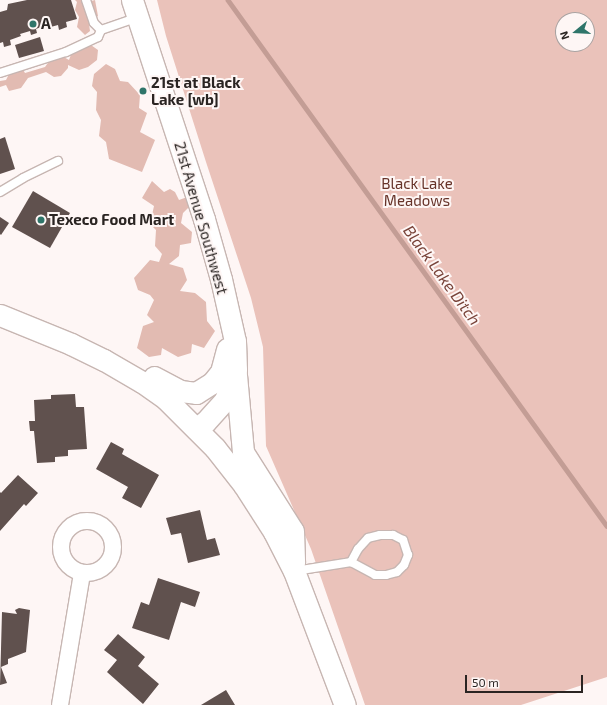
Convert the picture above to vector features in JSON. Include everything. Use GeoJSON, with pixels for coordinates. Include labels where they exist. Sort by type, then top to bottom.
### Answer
{"type":"FeatureCollection","features":[{"type":"Feature","properties":{"kind":"street","name":"21st Avenue Southwest"},"geometry":{"type":"LineString","coordinates":[[135,8],[204,219],[235,341],[236,370],[225,400],[206,422],[197,428]]}},
{"type":"Feature","properties":{"kind":"street"},"geometry":{"type":"LineString","coordinates":[[0,315],[71,344],[125,372],[166,399],[197,428],[244,485],[274,532],[294,571],[345,705]]}},
{"type":"Feature","properties":{"kind":"street"},"geometry":{"type":"LineString","coordinates":[[125,372],[140,367],[171,387],[180,391],[196,393],[212,384],[221,372],[227,353],[229,317]]}},
{"type":"Feature","properties":{"kind":"street"},"geometry":{"type":"LineString","coordinates":[[236,370],[244,452],[293,531],[294,571]]}},
{"type":"Feature","properties":{"kind":"street"},"geometry":{"type":"LineString","coordinates":[[60,705],[82,573]]}},
{"type":"Feature","properties":{"kind":"lane"},"geometry":{"type":"LineString","coordinates":[[86,0],[94,23],[101,30]]}},
{"type":"Feature","properties":{"kind":"lane"},"geometry":{"type":"LineString","coordinates":[[0,73],[66,52],[98,37],[101,30],[135,8]]}},
{"type":"Feature","properties":{"kind":"lane"},"geometry":{"type":"LineString","coordinates":[[0,192],[23,178],[58,161]]}},
{"type":"Feature","properties":{"kind":"lane"},"geometry":{"type":"LineString","coordinates":[[294,571],[351,562],[375,575],[386,575],[397,572],[404,565],[408,555],[403,540],[393,535],[380,535],[368,538],[358,549],[351,562]]}},
{"type":"Feature","properties":{"kind":"green space","name":"Black Lake Meadows"},"geometry":{"type":"Polygon","coordinates":[[[157,0],[607,0],[607,677],[521,705],[365,705],[311,549],[266,446],[263,347],[251,298],[166,36],[157,0]]]}},
{"type":"Feature","properties":{"kind":"shaded area"},"geometry":{"type":"Polygon","coordinates":[[[75,0],[84,0],[84,3],[95,0],[98,16],[89,24],[90,31],[85,35],[77,27],[79,17],[75,10],[77,2],[75,0]]]}},
{"type":"Feature","properties":{"kind":"shaded area"},"geometry":{"type":"Polygon","coordinates":[[[88,43],[98,50],[97,60],[88,67],[79,70],[68,65],[68,68],[61,76],[54,77],[46,72],[28,78],[21,88],[9,91],[6,85],[0,87],[0,81],[6,80],[11,70],[22,68],[25,73],[45,67],[53,56],[62,56],[69,60],[73,49],[88,43]]]}},
{"type":"Feature","properties":{"kind":"shaded area"},"geometry":{"type":"Polygon","coordinates":[[[106,64],[115,69],[120,81],[128,82],[140,95],[139,108],[147,113],[140,132],[155,140],[142,172],[109,159],[106,142],[99,136],[101,120],[96,110],[97,92],[92,86],[94,74],[106,64]]]}},
{"type":"Feature","properties":{"kind":"shaded area"},"geometry":{"type":"Polygon","coordinates":[[[152,181],[164,192],[170,189],[175,192],[179,200],[190,196],[193,203],[183,213],[181,223],[192,232],[191,243],[180,245],[179,256],[169,264],[183,268],[187,280],[180,291],[195,293],[206,302],[207,321],[215,331],[204,348],[192,344],[191,353],[178,357],[162,348],[161,355],[149,357],[137,348],[143,326],[154,322],[147,315],[154,300],[150,295],[138,290],[134,278],[150,260],[159,262],[162,254],[155,246],[156,230],[150,224],[154,206],[142,198],[152,181]]]}},
{"type":"Feature","properties":{"kind":"building","name":"A"},"geometry":{"type":"Polygon","coordinates":[[[27,0],[71,0],[77,19],[66,22],[67,27],[59,30],[58,25],[47,28],[46,25],[36,29],[37,33],[31,35],[30,31],[20,34],[21,36],[10,40],[11,45],[4,47],[3,42],[0,43],[0,12],[7,10],[8,4],[27,0]]]}},
{"type":"Feature","properties":{"kind":"building"},"geometry":{"type":"Polygon","coordinates":[[[40,37],[44,51],[19,58],[15,45],[40,37]]]}},
{"type":"Feature","properties":{"kind":"building"},"geometry":{"type":"Polygon","coordinates":[[[5,137],[15,169],[0,174],[0,139],[5,137]]]}},
{"type":"Feature","properties":{"kind":"building","name":"Texeco Food Mart"},"geometry":{"type":"Polygon","coordinates":[[[33,191],[70,213],[50,248],[12,227],[33,191]]]}},
{"type":"Feature","properties":{"kind":"building"},"geometry":{"type":"Polygon","coordinates":[[[0,217],[9,223],[1,235],[0,234],[0,217]]]}},
{"type":"Feature","properties":{"kind":"building"},"geometry":{"type":"Polygon","coordinates":[[[75,394],[76,407],[84,407],[87,449],[68,450],[68,456],[55,457],[55,462],[37,463],[34,431],[30,431],[29,421],[35,421],[34,400],[51,399],[51,395],[75,394]]]}},
{"type":"Feature","properties":{"kind":"building"},"geometry":{"type":"Polygon","coordinates":[[[111,442],[124,449],[122,454],[159,475],[141,508],[122,498],[128,487],[96,469],[111,442]]]}},
{"type":"Feature","properties":{"kind":"building"},"geometry":{"type":"Polygon","coordinates":[[[18,475],[38,493],[26,506],[24,504],[0,531],[0,492],[1,493],[18,475]]]}},
{"type":"Feature","properties":{"kind":"building"},"geometry":{"type":"Polygon","coordinates":[[[200,510],[207,540],[215,538],[220,555],[188,563],[181,533],[171,535],[166,518],[200,510]]]}},
{"type":"Feature","properties":{"kind":"building"},"geometry":{"type":"Polygon","coordinates":[[[158,578],[200,592],[195,607],[181,602],[169,640],[132,628],[141,602],[149,605],[158,578]]]}},
{"type":"Feature","properties":{"kind":"building"},"geometry":{"type":"Polygon","coordinates":[[[19,608],[30,610],[26,652],[8,659],[8,664],[1,667],[7,683],[0,685],[2,612],[17,614],[15,610],[19,608]]]}},
{"type":"Feature","properties":{"kind":"building"},"geometry":{"type":"Polygon","coordinates":[[[118,634],[145,657],[138,666],[159,684],[143,704],[107,672],[117,660],[104,650],[118,634]]]}},
{"type":"Feature","properties":{"kind":"building"},"geometry":{"type":"Polygon","coordinates":[[[226,690],[235,705],[201,705],[226,690]]]}},
{"type":"Feature","properties":{"kind":"waterway","name":"Black Lake Ditch"},"geometry":{"type":"LineString","coordinates":[[228,0],[607,526]]}},
{"type":"Feature","properties":{"kind":"place","name":"A"},"geometry":{"type":"Point","coordinates":[33,24]}},
{"type":"Feature","properties":{"kind":"place","name":"21st at Black Lake [wb]"},"geometry":{"type":"Point","coordinates":[143,91]}},
{"type":"Feature","properties":{"kind":"place","name":"Texeco Food Mart"},"geometry":{"type":"Point","coordinates":[41,220]}}]}
